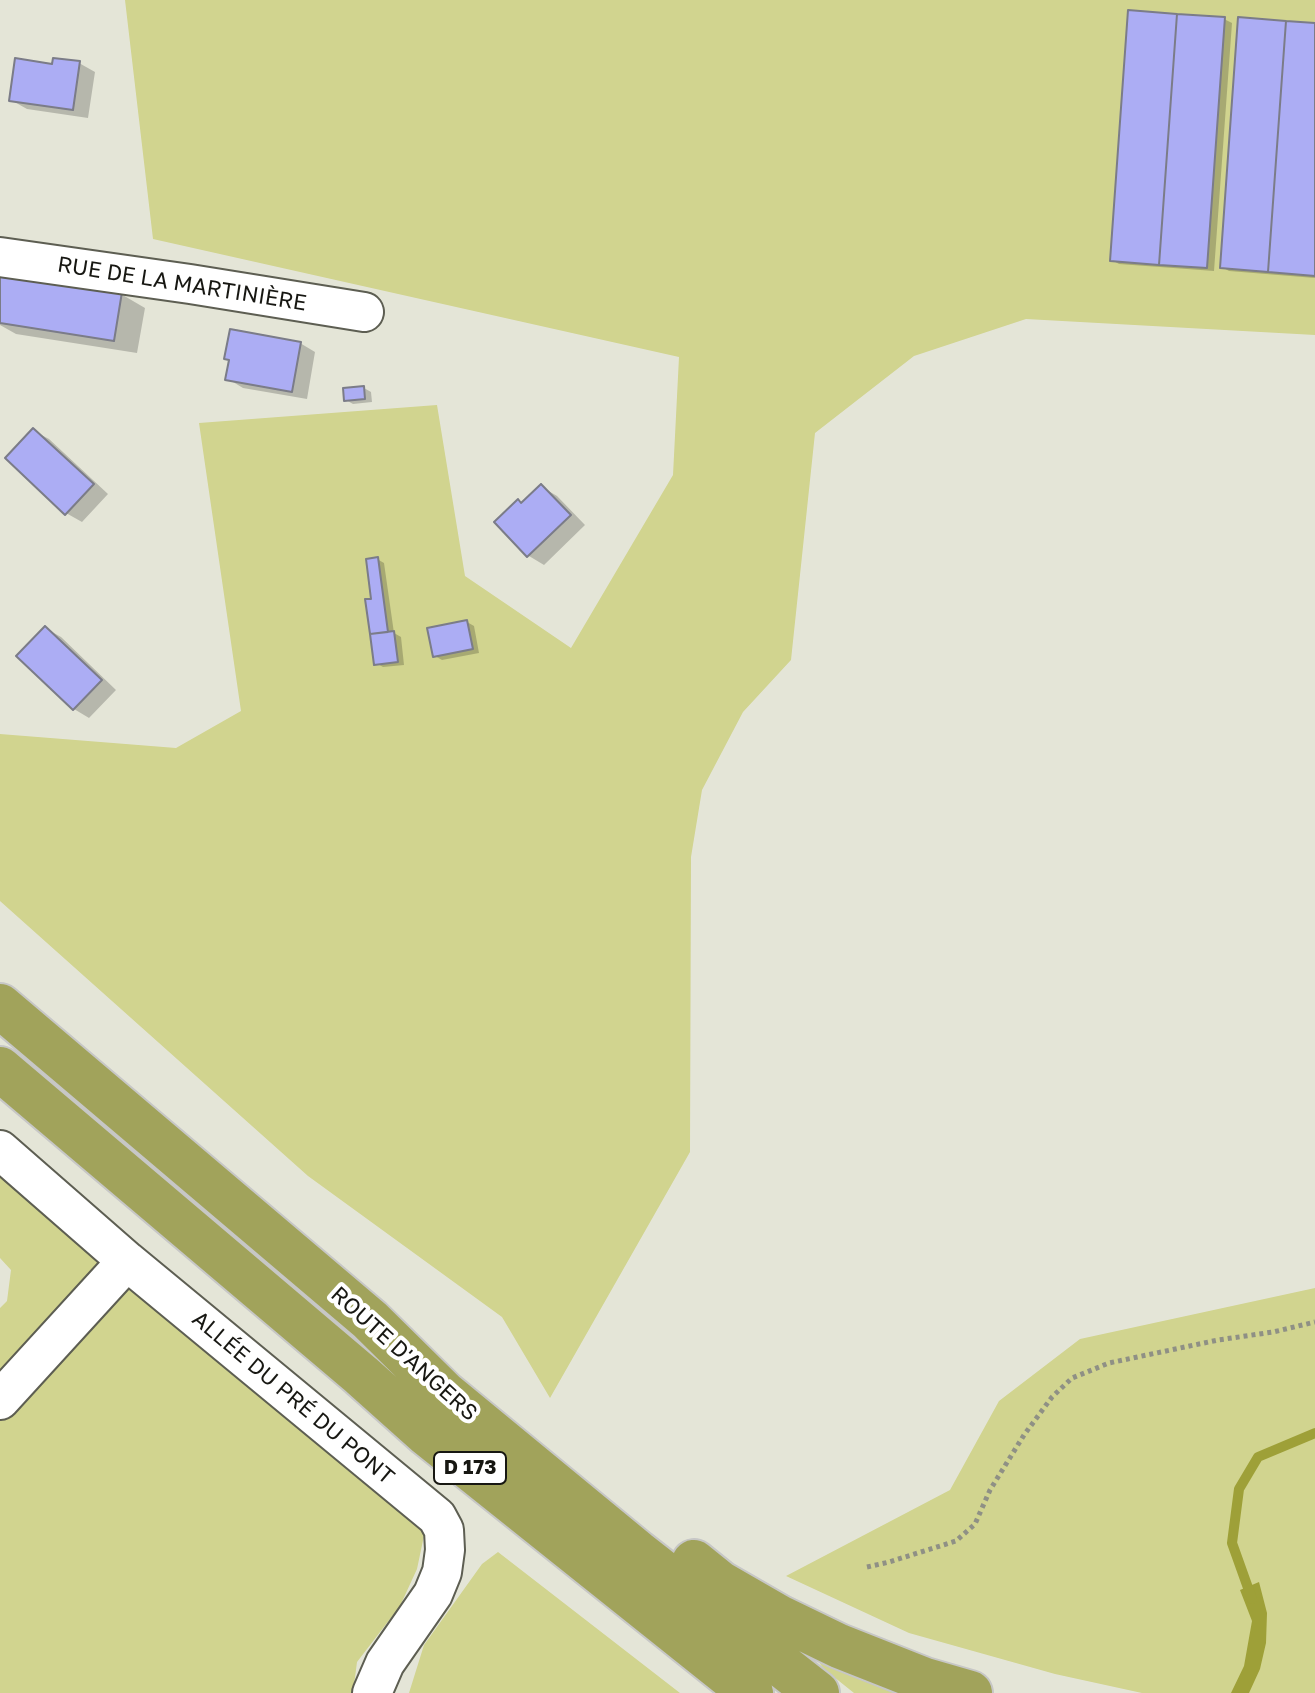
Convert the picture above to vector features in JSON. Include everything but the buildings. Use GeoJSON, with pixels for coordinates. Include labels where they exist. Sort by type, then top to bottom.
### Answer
{"type":"FeatureCollection","features":[{"type":"Feature","properties":{"kind":"highway","name":"ROUTE D'ANGERS"},"geometry":{"type":"LineString","coordinates":[[0,1006],[370,1320],[444,1393],[637,1552],[817,1693]]}},
{"type":"Feature","properties":{"kind":"highway","name":"ROUTE D'ANGERS"},"geometry":{"type":"LineString","coordinates":[[0,1069],[427,1434],[751,1693]]}},
{"type":"Feature","properties":{"kind":"highway"},"geometry":{"type":"LineString","coordinates":[[370,1320],[436,1355],[720,1583],[779,1617],[839,1646],[925,1680],[970,1693]]}},
{"type":"Feature","properties":{"kind":"street","name":"RUE DE LA MARTINIÈRE"},"geometry":{"type":"LineString","coordinates":[[0,257],[364,312]]}},
{"type":"Feature","properties":{"kind":"street","name":"ALLÉE DU PRÉ DU PONT"},"geometry":{"type":"LineString","coordinates":[[0,1150],[127,1261],[437,1517],[444,1530],[442,1572],[433,1594],[385,1663],[372,1693]]}},
{"type":"Feature","properties":{"kind":"street"},"geometry":{"type":"LineString","coordinates":[[0,1400],[127,1261]]}},
{"type":"Feature","properties":{"kind":"path"},"geometry":{"type":"LineString","coordinates":[[867,1567],[956,1541],[975,1524],[990,1490],[1024,1435],[1052,1397],[1072,1378],[1109,1363],[1315,1322]]}},
{"type":"Feature","properties":{"kind":"green space"},"geometry":{"type":"Polygon","coordinates":[[[125,0],[1315,0],[1315,335],[1026,319],[914,356],[815,433],[791,660],[743,712],[702,790],[691,857],[690,1152],[550,1398],[502,1317],[308,1176],[0,901],[0,734],[176,748],[241,711],[199,423],[437,405],[465,576],[571,648],[673,475],[679,357],[153,239],[125,0]]]}},
{"type":"Feature","properties":{"kind":"green space"},"geometry":{"type":"Polygon","coordinates":[[[0,1171],[426,1526],[417,1569],[400,1606],[357,1662],[353,1693],[0,1693],[0,1308],[7,1301],[11,1270],[0,1258],[0,1171]]]}},
{"type":"Feature","properties":{"kind":"green space"},"geometry":{"type":"Polygon","coordinates":[[[1315,1288],[1315,1693],[1142,1693],[1055,1674],[909,1633],[786,1576],[950,1490],[999,1401],[1080,1339],[1315,1288]]]}},
{"type":"Feature","properties":{"kind":"green space"},"geometry":{"type":"Polygon","coordinates":[[[498,1552],[680,1693],[409,1693],[424,1645],[482,1564],[498,1552]]]}},
{"type":"Feature","properties":{"kind":"green space"},"geometry":{"type":"Polygon","coordinates":[[[811,1652],[914,1693],[854,1693],[824,1669],[811,1652]]]}},
{"type":"Feature","properties":{"kind":"shaded area"},"geometry":{"type":"Polygon","coordinates":[[[1259,1582],[1267,1613],[1266,1643],[1260,1669],[1249,1693],[1231,1693],[1244,1666],[1252,1621],[1240,1590],[1259,1582]]]}},
{"type":"Feature","properties":{"kind":"waterway"},"geometry":{"type":"LineString","coordinates":[[1252,1599],[1232,1543],[1239,1489],[1258,1457],[1315,1433]]}}]}
